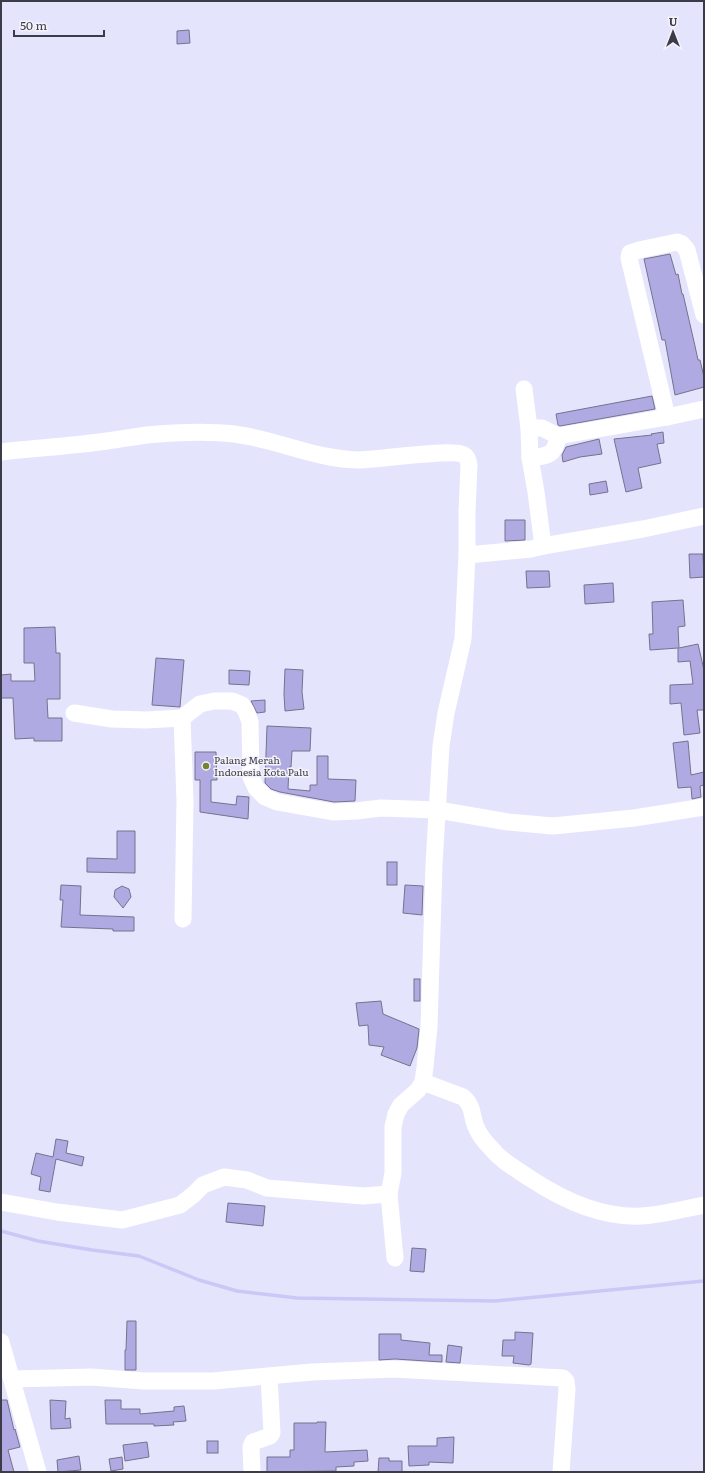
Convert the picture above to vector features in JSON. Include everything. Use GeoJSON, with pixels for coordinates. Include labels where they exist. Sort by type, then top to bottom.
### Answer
{"type":"FeatureCollection","features":[{"type":"Feature","properties":{"kind":"street"},"geometry":{"type":"LineString","coordinates":[[667,417],[629,258],[630,253],[676,242],[682,244],[687,250],[704,315]]}},
{"type":"Feature","properties":{"kind":"street"},"geometry":{"type":"LineString","coordinates":[[524,389],[530,428],[530,458],[543,546]]}},
{"type":"Feature","properties":{"kind":"street"},"geometry":{"type":"LineString","coordinates":[[530,428],[542,428],[558,436],[704,409]]}},
{"type":"Feature","properties":{"kind":"street"},"geometry":{"type":"LineString","coordinates":[[1,452],[106,442],[158,434],[192,433],[234,434],[263,440],[320,456],[358,460],[457,453],[464,455],[468,459],[467,555],[463,639],[446,713],[441,746],[434,865],[430,1027],[423,1082],[418,1090],[401,1105],[396,1114],[393,1126],[393,1173],[389,1194],[395,1258]]}},
{"type":"Feature","properties":{"kind":"street"},"geometry":{"type":"LineString","coordinates":[[530,458],[542,457],[553,452],[557,446],[558,436]]}},
{"type":"Feature","properties":{"kind":"street"},"geometry":{"type":"LineString","coordinates":[[467,555],[531,549],[643,529],[704,516]]}},
{"type":"Feature","properties":{"kind":"street"},"geometry":{"type":"LineString","coordinates":[[74,713],[112,719],[146,720],[182,718],[200,704],[214,701],[232,701],[242,705],[250,722],[251,777],[256,788],[265,797],[277,802],[334,812],[356,812],[381,808],[438,810],[508,822],[553,826],[634,818],[704,807]]}},
{"type":"Feature","properties":{"kind":"street"},"geometry":{"type":"LineString","coordinates":[[182,718],[185,801],[183,919]]}},
{"type":"Feature","properties":{"kind":"street"},"geometry":{"type":"LineString","coordinates":[[423,1082],[463,1097],[472,1108],[476,1128],[490,1148],[504,1161],[560,1196],[578,1204],[615,1215],[641,1216],[704,1205]]}},
{"type":"Feature","properties":{"kind":"street"},"geometry":{"type":"LineString","coordinates":[[1,1202],[49,1211],[122,1220],[180,1205],[193,1196],[203,1185],[224,1177],[247,1180],[267,1188],[363,1196],[389,1194]]}},
{"type":"Feature","properties":{"kind":"street"},"geometry":{"type":"LineString","coordinates":[[1,1342],[38,1472]]}},
{"type":"Feature","properties":{"kind":"street"},"geometry":{"type":"LineString","coordinates":[[12,1379],[91,1378],[144,1381],[213,1381],[339,1370],[394,1369],[563,1378],[566,1382],[567,1389],[561,1472]]}},
{"type":"Feature","properties":{"kind":"street"},"geometry":{"type":"LineString","coordinates":[[252,1472],[251,1447],[254,1442],[270,1436],[272,1433],[269,1376]]}},
{"type":"Feature","properties":{"kind":"building"},"geometry":{"type":"Polygon","coordinates":[[[189,30],[190,43],[177,44],[177,31],[189,30]]]}},
{"type":"Feature","properties":{"kind":"building"},"geometry":{"type":"Polygon","coordinates":[[[670,254],[676,275],[678,274],[698,360],[700,360],[704,377],[704,387],[675,395],[665,340],[662,340],[644,259],[670,254]]]}},
{"type":"Feature","properties":{"kind":"building"},"geometry":{"type":"Polygon","coordinates":[[[652,396],[655,409],[560,426],[558,425],[556,414],[652,396]]]}},
{"type":"Feature","properties":{"kind":"building"},"geometry":{"type":"Polygon","coordinates":[[[663,432],[664,443],[657,444],[661,463],[638,468],[642,488],[626,492],[614,439],[652,435],[651,434],[663,432]]]}},
{"type":"Feature","properties":{"kind":"building"},"geometry":{"type":"Polygon","coordinates":[[[599,439],[602,454],[580,457],[563,462],[562,455],[566,447],[599,439]]]}},
{"type":"Feature","properties":{"kind":"building"},"geometry":{"type":"Polygon","coordinates":[[[606,481],[608,492],[590,495],[589,484],[606,481]]]}},
{"type":"Feature","properties":{"kind":"building"},"geometry":{"type":"Polygon","coordinates":[[[505,520],[525,520],[525,540],[505,541],[505,520]]]}},
{"type":"Feature","properties":{"kind":"building"},"geometry":{"type":"Polygon","coordinates":[[[689,554],[703,554],[704,577],[690,578],[689,554]]]}},
{"type":"Feature","properties":{"kind":"building"},"geometry":{"type":"Polygon","coordinates":[[[526,571],[549,571],[550,587],[527,588],[526,571]]]}},
{"type":"Feature","properties":{"kind":"building"},"geometry":{"type":"Polygon","coordinates":[[[613,583],[614,602],[585,604],[584,585],[613,583]]]}},
{"type":"Feature","properties":{"kind":"building"},"geometry":{"type":"Polygon","coordinates":[[[683,600],[685,626],[678,627],[679,648],[698,644],[704,670],[704,710],[697,710],[700,733],[684,735],[681,703],[670,704],[670,685],[693,684],[690,661],[678,662],[678,648],[650,650],[649,634],[653,634],[652,602],[683,600]]]}},
{"type":"Feature","properties":{"kind":"building"},"geometry":{"type":"Polygon","coordinates":[[[55,627],[56,653],[60,653],[60,699],[47,699],[48,718],[62,718],[62,741],[34,741],[34,738],[15,739],[13,698],[1,698],[1,675],[11,674],[11,681],[35,681],[34,663],[24,663],[24,628],[55,627]]]}},
{"type":"Feature","properties":{"kind":"building"},"geometry":{"type":"Polygon","coordinates":[[[156,658],[184,660],[180,707],[152,705],[156,658]]]}},
{"type":"Feature","properties":{"kind":"building"},"geometry":{"type":"Polygon","coordinates":[[[285,669],[303,670],[302,692],[304,709],[285,711],[285,669]]]}},
{"type":"Feature","properties":{"kind":"building"},"geometry":{"type":"Polygon","coordinates":[[[229,670],[250,671],[249,685],[229,684],[229,670]]]}},
{"type":"Feature","properties":{"kind":"building"},"geometry":{"type":"Polygon","coordinates":[[[265,700],[265,712],[257,713],[251,701],[265,700]]]}},
{"type":"Feature","properties":{"kind":"building"},"geometry":{"type":"Polygon","coordinates":[[[267,726],[311,728],[310,751],[292,751],[291,767],[289,767],[288,789],[310,791],[310,785],[317,785],[317,756],[328,756],[328,779],[356,780],[355,801],[334,802],[271,789],[265,783],[267,726]]]}},
{"type":"Feature","properties":{"kind":"building"},"geometry":{"type":"Polygon","coordinates":[[[688,741],[691,775],[704,772],[704,785],[700,786],[701,797],[692,799],[691,787],[678,788],[673,743],[688,741]]]}},
{"type":"Feature","properties":{"kind":"building"},"geometry":{"type":"Polygon","coordinates":[[[195,752],[216,752],[217,780],[211,780],[211,802],[236,805],[237,796],[249,797],[248,819],[200,812],[200,780],[195,780],[195,752]]]}},
{"type":"Feature","properties":{"kind":"building"},"geometry":{"type":"Polygon","coordinates":[[[117,831],[135,831],[135,873],[87,872],[87,858],[117,859],[117,831]]]}},
{"type":"Feature","properties":{"kind":"building"},"geometry":{"type":"Polygon","coordinates":[[[387,862],[397,862],[397,885],[387,885],[387,862]]]}},
{"type":"Feature","properties":{"kind":"building"},"geometry":{"type":"Polygon","coordinates":[[[61,885],[81,886],[80,915],[134,917],[134,931],[61,927],[63,900],[60,900],[61,885]]]}},
{"type":"Feature","properties":{"kind":"building"},"geometry":{"type":"Polygon","coordinates":[[[405,885],[423,886],[422,915],[403,913],[405,885]]]}},
{"type":"Feature","properties":{"kind":"building"},"geometry":{"type":"Polygon","coordinates":[[[122,886],[129,889],[131,897],[123,908],[114,897],[115,890],[122,886]]]}},
{"type":"Feature","properties":{"kind":"building"},"geometry":{"type":"Polygon","coordinates":[[[414,979],[420,979],[420,1001],[414,1001],[414,979]]]}},
{"type":"Feature","properties":{"kind":"building"},"geometry":{"type":"Polygon","coordinates":[[[381,1001],[383,1014],[419,1029],[417,1048],[410,1066],[381,1055],[384,1047],[369,1045],[368,1025],[359,1026],[356,1003],[381,1001]]]}},
{"type":"Feature","properties":{"kind":"building"},"geometry":{"type":"Polygon","coordinates":[[[56,1139],[68,1141],[66,1153],[84,1157],[82,1166],[56,1159],[50,1192],[39,1190],[41,1177],[31,1174],[36,1153],[53,1157],[56,1139]]]}},
{"type":"Feature","properties":{"kind":"building"},"geometry":{"type":"Polygon","coordinates":[[[228,1203],[265,1206],[263,1226],[226,1222],[228,1203]]]}},
{"type":"Feature","properties":{"kind":"building"},"geometry":{"type":"Polygon","coordinates":[[[412,1248],[426,1249],[424,1272],[410,1271],[412,1248]]]}},
{"type":"Feature","properties":{"kind":"building"},"geometry":{"type":"Polygon","coordinates":[[[127,1321],[136,1321],[136,1370],[125,1370],[127,1321]]]}},
{"type":"Feature","properties":{"kind":"building"},"geometry":{"type":"Polygon","coordinates":[[[515,1332],[533,1333],[531,1364],[529,1365],[513,1363],[514,1356],[502,1356],[503,1340],[515,1340],[515,1332]]]}},
{"type":"Feature","properties":{"kind":"building"},"geometry":{"type":"Polygon","coordinates":[[[379,1334],[401,1334],[401,1340],[430,1343],[429,1355],[442,1355],[442,1362],[395,1359],[379,1360],[379,1334]]]}},
{"type":"Feature","properties":{"kind":"building"},"geometry":{"type":"Polygon","coordinates":[[[448,1345],[462,1347],[460,1363],[446,1362],[448,1345]]]}},
{"type":"Feature","properties":{"kind":"building"},"geometry":{"type":"Polygon","coordinates":[[[1,1400],[7,1400],[14,1430],[15,1429],[20,1447],[8,1450],[14,1472],[1,1472],[1,1400]]]}},
{"type":"Feature","properties":{"kind":"building"},"geometry":{"type":"Polygon","coordinates":[[[50,1400],[66,1401],[65,1419],[70,1418],[71,1428],[51,1429],[50,1400]]]}},
{"type":"Feature","properties":{"kind":"building"},"geometry":{"type":"Polygon","coordinates":[[[105,1400],[121,1400],[121,1409],[140,1409],[140,1414],[174,1411],[174,1407],[184,1406],[186,1421],[173,1422],[174,1425],[154,1426],[154,1424],[106,1424],[105,1400]]]}},
{"type":"Feature","properties":{"kind":"building"},"geometry":{"type":"Polygon","coordinates":[[[326,1422],[325,1452],[367,1450],[368,1461],[354,1462],[354,1466],[336,1467],[336,1471],[267,1472],[267,1457],[290,1457],[290,1450],[294,1450],[294,1423],[326,1422]]]}},
{"type":"Feature","properties":{"kind":"building"},"geometry":{"type":"Polygon","coordinates":[[[454,1437],[453,1463],[429,1462],[429,1465],[409,1466],[408,1446],[437,1446],[437,1438],[454,1437]]]}},
{"type":"Feature","properties":{"kind":"building"},"geometry":{"type":"Polygon","coordinates":[[[207,1441],[218,1441],[218,1453],[207,1453],[207,1441]]]}},
{"type":"Feature","properties":{"kind":"building"},"geometry":{"type":"Polygon","coordinates":[[[147,1442],[149,1457],[125,1461],[123,1445],[147,1442]]]}},
{"type":"Feature","properties":{"kind":"building"},"geometry":{"type":"Polygon","coordinates":[[[79,1456],[81,1470],[58,1472],[57,1460],[79,1456]]]}},
{"type":"Feature","properties":{"kind":"building"},"geometry":{"type":"Polygon","coordinates":[[[122,1457],[123,1469],[111,1471],[109,1459],[122,1457]]]}},
{"type":"Feature","properties":{"kind":"building"},"geometry":{"type":"Polygon","coordinates":[[[379,1458],[389,1458],[389,1461],[402,1461],[402,1472],[378,1472],[379,1458]]]}},
{"type":"Feature","properties":{"kind":"waterway"},"geometry":{"type":"LineString","coordinates":[[1,1231],[38,1241],[139,1256],[199,1280],[237,1291],[297,1298],[495,1301],[704,1281]]}},
{"type":"Feature","properties":{"kind":"place","name":"Palang Merah Indonesia Kota Palu"},"geometry":{"type":"Point","coordinates":[206,766]}}]}
